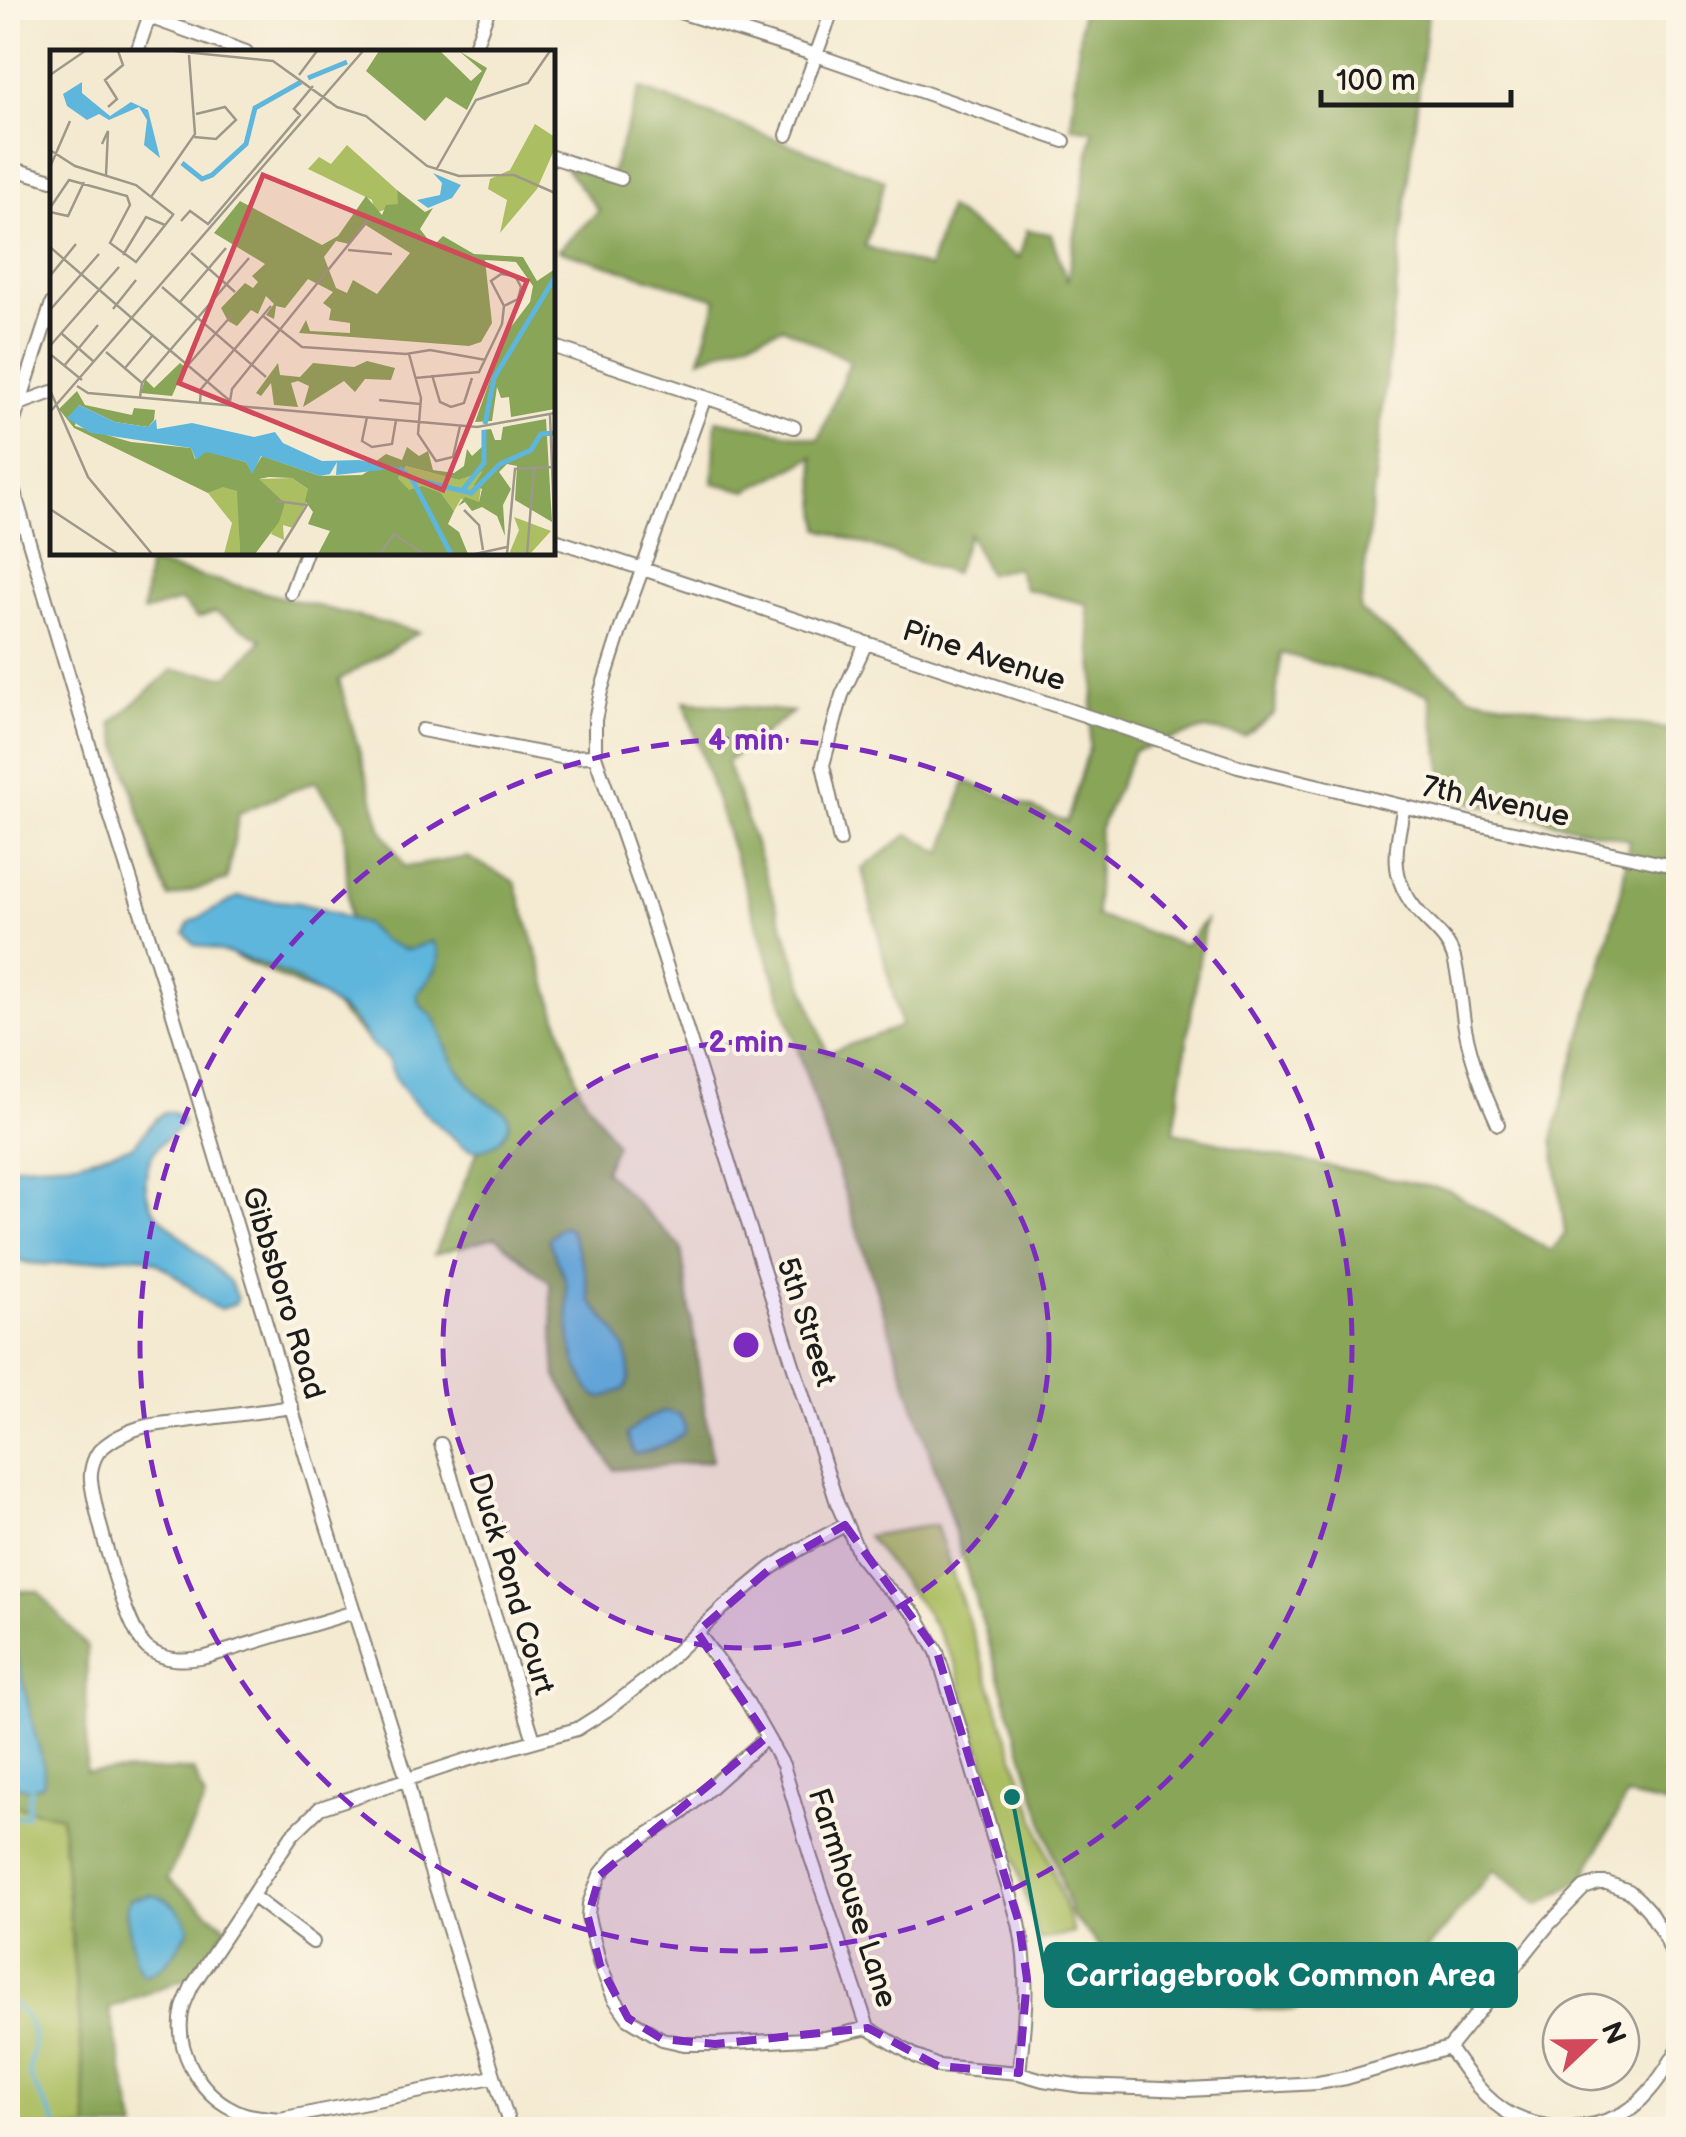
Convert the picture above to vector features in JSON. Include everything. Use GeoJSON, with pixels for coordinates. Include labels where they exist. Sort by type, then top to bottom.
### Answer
{"type":"FeatureCollection","features":[{"type":"Feature","properties":{"kind":"street"},"geometry":{"type":"LineString","coordinates":[[474,50],[489,8]]}},
{"type":"Feature","properties":{"kind":"street"},"geometry":{"type":"LineString","coordinates":[[667,8],[1064,141]]}},
{"type":"Feature","properties":{"kind":"street"},"geometry":{"type":"LineString","coordinates":[[786,135],[833,8]]}},
{"type":"Feature","properties":{"kind":"street"},"geometry":{"type":"LineString","coordinates":[[138,50],[150,12],[241,50]]}},
{"type":"Feature","properties":{"kind":"street"},"geometry":{"type":"LineString","coordinates":[[555,158],[622,179]]}},
{"type":"Feature","properties":{"kind":"street"},"geometry":{"type":"LineString","coordinates":[[8,173],[17,170],[50,179]]}},
{"type":"Feature","properties":{"kind":"street"},"geometry":{"type":"LineString","coordinates":[[8,439],[50,310]]}},
{"type":"Feature","properties":{"kind":"street"},"geometry":{"type":"LineString","coordinates":[[555,347],[794,427]]}},
{"type":"Feature","properties":{"kind":"street"},"geometry":{"type":"LineString","coordinates":[[19,404],[50,393]]}},
{"type":"Feature","properties":{"kind":"street","name":"5th Street"},"geometry":{"type":"LineString","coordinates":[[705,397],[601,691],[594,756],[651,917],[846,1525],[860,1556],[916,1615],[937,1652],[1025,1953],[1026,2015],[1019,2074]]}},
{"type":"Feature","properties":{"kind":"street","name":"Gibbsboro Road"},"geometry":{"type":"LineString","coordinates":[[8,471],[110,815],[408,1779],[420,1836],[511,2130]]}},
{"type":"Feature","properties":{"kind":"street","name":"Pine Avenue"},"geometry":{"type":"LineString","coordinates":[[555,540],[1238,766],[1404,806]]}},
{"type":"Feature","properties":{"kind":"street"},"geometry":{"type":"LineString","coordinates":[[291,593],[305,555]]}},
{"type":"Feature","properties":{"kind":"street"},"geometry":{"type":"LineString","coordinates":[[840,842],[822,765],[842,694],[866,643]]}},
{"type":"Feature","properties":{"kind":"street"},"geometry":{"type":"LineString","coordinates":[[422,730],[561,757],[594,756]]}},
{"type":"Feature","properties":{"kind":"street","name":"7th Avenue"},"geometry":{"type":"LineString","coordinates":[[1498,1124],[1476,1074],[1455,960],[1448,943],[1414,909],[1403,890],[1395,850],[1404,806],[1678,868]]}},
{"type":"Feature","properties":{"kind":"street"},"geometry":{"type":"LineString","coordinates":[[292,1407],[140,1427],[111,1442],[98,1452],[91,1478],[106,1543],[138,1636],[146,1647],[173,1660],[206,1656],[354,1612]]}},
{"type":"Feature","properties":{"kind":"street","name":"Duck Pond Court"},"geometry":{"type":"LineString","coordinates":[[441,1444],[534,1740]]}},
{"type":"Feature","properties":{"kind":"street"},"geometry":{"type":"LineString","coordinates":[[493,2077],[280,2120],[252,2116],[232,2109],[212,2094],[194,2072],[181,2031],[182,2009],[192,1986],[292,1835],[320,1808],[577,1729],[652,1675],[722,1608],[771,1568],[846,1525]]}},
{"type":"Feature","properties":{"kind":"street","name":"Farmhouse Lane"},"geometry":{"type":"LineString","coordinates":[[697,1632],[742,1693],[783,1765],[868,2028],[917,2057],[938,2066],[1019,2074],[1082,2086],[1188,2090],[1318,2083],[1449,2048]]}},
{"type":"Feature","properties":{"kind":"street"},"geometry":{"type":"LineString","coordinates":[[767,1737],[682,1814],[617,1854],[600,1875],[588,1917],[600,1965],[614,1998],[628,2018],[662,2040],[684,2044],[824,2038],[868,2028]]}},
{"type":"Feature","properties":{"kind":"street"},"geometry":{"type":"LineString","coordinates":[[1678,1969],[1650,1911],[1629,1891],[1607,1884],[1584,1888],[1549,1924],[1449,2048],[1488,2098],[1510,2114],[1562,2128],[1584,2126],[1630,2108],[1648,2092],[1678,2049]]}},
{"type":"Feature","properties":{"kind":"street"},"geometry":{"type":"LineString","coordinates":[[252,1896],[313,1942]]}},
{"type":"Feature","properties":{"kind":"highlighted area"},"geometry":{"type":"Polygon","coordinates":[[[845,1525],[937,1652],[1019,1923],[1027,1979],[1019,2073],[938,2066],[868,2028],[715,2044],[662,2039],[628,2018],[600,1965],[588,1917],[600,1875],[767,1737],[697,1632],[771,1568],[845,1525]]]}},
{"type":"Feature","properties":{"kind":"green space"},"geometry":{"type":"Polygon","coordinates":[[[1082,8],[1428,8],[1360,611],[1470,696],[1678,731],[1678,1367],[1670,1388],[1678,1397],[1678,1807],[1627,1796],[1583,1879],[1539,1905],[1494,1870],[1421,1956],[1295,2010],[1257,2009],[1137,1987],[1072,1916],[946,1503],[684,701],[793,712],[727,762],[827,1053],[901,1026],[862,869],[909,834],[943,853],[965,781],[1067,822],[1089,748],[1095,680],[1087,604],[1025,589],[1016,567],[988,574],[969,534],[954,574],[820,529],[813,457],[747,491],[713,483],[716,420],[819,439],[850,361],[783,327],[700,359],[717,299],[558,250],[599,211],[565,168],[611,174],[640,88],[885,180],[865,246],[929,268],[948,208],[1019,258],[1027,230],[1051,234],[1067,281],[1093,130],[1071,127],[1082,8]],[[1281,653],[1274,714],[1245,736],[1205,729],[1134,751],[1099,830],[1096,916],[1185,945],[1205,920],[1174,1132],[1448,1190],[1551,1251],[1565,1234],[1553,1138],[1622,888],[1629,840],[1447,797],[1429,694],[1281,653]]]}},
{"type":"Feature","properties":{"kind":"green space"},"geometry":{"type":"Polygon","coordinates":[[[148,563],[419,632],[339,680],[382,830],[405,867],[468,857],[515,882],[580,1090],[616,1144],[604,1171],[681,1247],[712,1461],[614,1470],[556,1377],[550,1283],[496,1237],[434,1254],[478,1150],[327,999],[185,933],[238,897],[349,918],[344,822],[315,781],[239,813],[227,880],[169,898],[112,723],[172,670],[228,676],[262,640],[215,612],[197,618],[181,601],[143,612],[148,563]]]}},
{"type":"Feature","properties":{"kind":"green space"},"geometry":{"type":"Polygon","coordinates":[[[936,1525],[1074,1933],[1039,1940],[954,1660],[926,1612],[867,1536],[936,1525]]]}},
{"type":"Feature","properties":{"kind":"green space"},"geometry":{"type":"Polygon","coordinates":[[[8,1591],[38,1591],[87,1647],[86,1772],[194,1770],[205,1800],[167,1879],[227,1927],[195,1975],[109,2008],[136,2129],[88,2129],[61,1816],[8,1804],[8,1591]]]}},
{"type":"Feature","properties":{"kind":"green space"},"geometry":{"type":"Polygon","coordinates":[[[8,1804],[61,1816],[88,2129],[8,2130],[8,1804]]]}},
{"type":"Feature","properties":{"kind":"water"},"geometry":{"type":"Polygon","coordinates":[[[238,897],[318,908],[365,924],[382,940],[403,949],[432,941],[439,962],[417,994],[418,999],[436,1021],[456,1067],[466,1080],[481,1097],[507,1114],[508,1128],[502,1137],[484,1149],[463,1146],[408,1095],[388,1058],[347,1014],[283,973],[194,944],[185,933],[189,923],[238,897]]]}},
{"type":"Feature","properties":{"kind":"water"},"geometry":{"type":"Polygon","coordinates":[[[170,1112],[181,1117],[183,1123],[159,1145],[150,1161],[147,1196],[155,1212],[230,1282],[237,1299],[235,1304],[221,1309],[212,1306],[169,1271],[140,1256],[57,1264],[8,1258],[8,1169],[77,1162],[133,1146],[156,1119],[170,1112]]]}},
{"type":"Feature","properties":{"kind":"water"},"geometry":{"type":"Polygon","coordinates":[[[564,1226],[570,1229],[585,1271],[590,1301],[615,1330],[629,1363],[625,1389],[602,1398],[589,1390],[576,1363],[566,1281],[548,1240],[564,1226]]]}},
{"type":"Feature","properties":{"kind":"water"},"geometry":{"type":"Polygon","coordinates":[[[665,1411],[680,1415],[684,1433],[634,1454],[627,1434],[665,1411]]]}},
{"type":"Feature","properties":{"kind":"water"},"geometry":{"type":"Polygon","coordinates":[[[8,1621],[44,1770],[43,1784],[30,1789],[17,1786],[8,1768],[8,1621]]]}},
{"type":"Feature","properties":{"kind":"water"},"geometry":{"type":"Polygon","coordinates":[[[152,1895],[175,1907],[189,1929],[166,1963],[146,1975],[135,1961],[126,1910],[130,1899],[152,1895]]]}},
{"type":"Feature","properties":{"kind":"waterway"},"geometry":{"type":"LineString","coordinates":[[8,1819],[27,1815],[31,1786]]}},
{"type":"Feature","properties":{"kind":"waterway"},"geometry":{"type":"LineString","coordinates":[[8,2000],[31,2026],[31,2079],[58,2130]]}},
{"type":"Feature","properties":{"kind":"place","name":"Carriagebrook Common Area"},"geometry":{"type":"Point","coordinates":[1012,1797]}}]}
